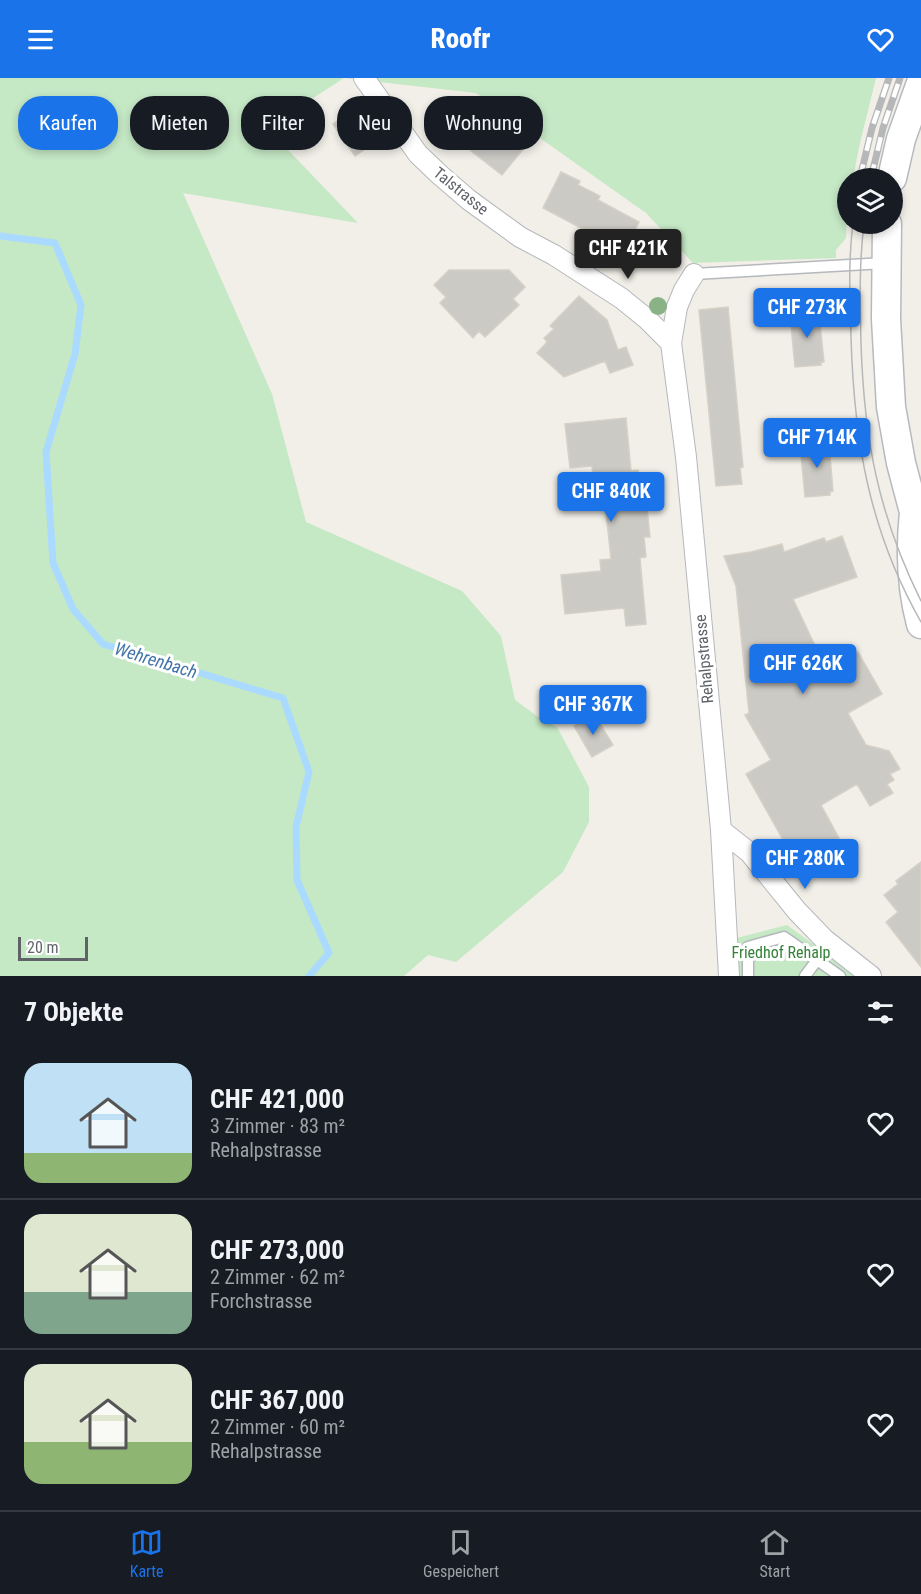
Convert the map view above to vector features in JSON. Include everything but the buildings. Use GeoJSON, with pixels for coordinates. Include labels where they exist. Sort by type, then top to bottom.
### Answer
{"type":"FeatureCollection","features":[{"type":"Feature","properties":{"kind":"main road"},"geometry":{"type":"LineString","coordinates":[[894,168],[901,139],[921,83]]}},
{"type":"Feature","properties":{"kind":"main road"},"geometry":{"type":"LineString","coordinates":[[886,234],[885,262],[891,407],[897,448],[917,518],[911,559],[914,594],[921,624]]}},
{"type":"Feature","properties":{"kind":"street","name":"Talstrasse"},"geometry":{"type":"LineString","coordinates":[[364,78],[418,154],[440,175],[520,237],[554,255],[634,308],[671,343]]}},
{"type":"Feature","properties":{"kind":"street","name":"Rehalpstrasse"},"geometry":{"type":"LineString","coordinates":[[694,274],[677,307],[671,343],[687,468],[721,830],[729,976]]}},
{"type":"Feature","properties":{"kind":"street"},"geometry":{"type":"LineString","coordinates":[[721,830],[750,853],[797,911],[824,939],[871,976]]}},
{"type":"Feature","properties":{"kind":"lane"},"geometry":{"type":"LineString","coordinates":[[694,274],[885,262]]}},
{"type":"Feature","properties":{"kind":"lane"},"geometry":{"type":"LineString","coordinates":[[748,976],[748,947],[784,937],[840,976]]}},
{"type":"Feature","properties":{"kind":"lane"},"geometry":{"type":"LineString","coordinates":[[805,976],[817,960]]}},
{"type":"Feature","properties":{"kind":"green space"},"geometry":{"type":"Polygon","coordinates":[[[0,78],[344,78],[316,96],[241,96],[241,150],[288,150],[358,223],[183,193],[272,394],[306,522],[462,591],[501,636],[515,700],[541,719],[557,727],[589,787],[589,822],[563,872],[456,962],[428,955],[404,976],[0,976],[0,78]]]}},
{"type":"Feature","properties":{"kind":"green space"},"geometry":{"type":"Polygon","coordinates":[[[344,78],[876,78],[855,168],[837,168],[837,234],[846,234],[846,238],[836,250],[836,258],[693,263],[646,213],[543,140],[543,96],[480,96],[476,93],[344,78]]]}},
{"type":"Feature","properties":{"kind":"green space","name":"Friedhof Rehalp"},"geometry":{"type":"Polygon","coordinates":[[[787,925],[857,976],[738,976],[737,938],[787,925]]]}},
{"type":"Feature","properties":{"kind":"waterway","name":"Wehrenbach"},"geometry":{"type":"LineString","coordinates":[[0,236],[55,243],[81,305],[75,354],[46,452],[53,563],[73,609],[103,644],[283,698],[309,772],[296,827],[297,880],[329,953],[309,976]]}},
{"type":"Feature","properties":{"kind":"tram line"},"geometry":{"type":"LineString","coordinates":[[852,234],[851,337],[861,449],[877,519],[903,588],[921,622]]}},
{"type":"Feature","properties":{"kind":"tram line"},"geometry":{"type":"LineString","coordinates":[[863,234],[861,343],[870,444],[876,475],[894,537],[921,601]]}},
{"type":"Feature","properties":{"kind":"railway"},"geometry":{"type":"LineString","coordinates":[[862,168],[872,128],[889,78]]}},
{"type":"Feature","properties":{"kind":"railway"},"geometry":{"type":"LineString","coordinates":[[873,168],[883,128],[900,78]]}}]}
